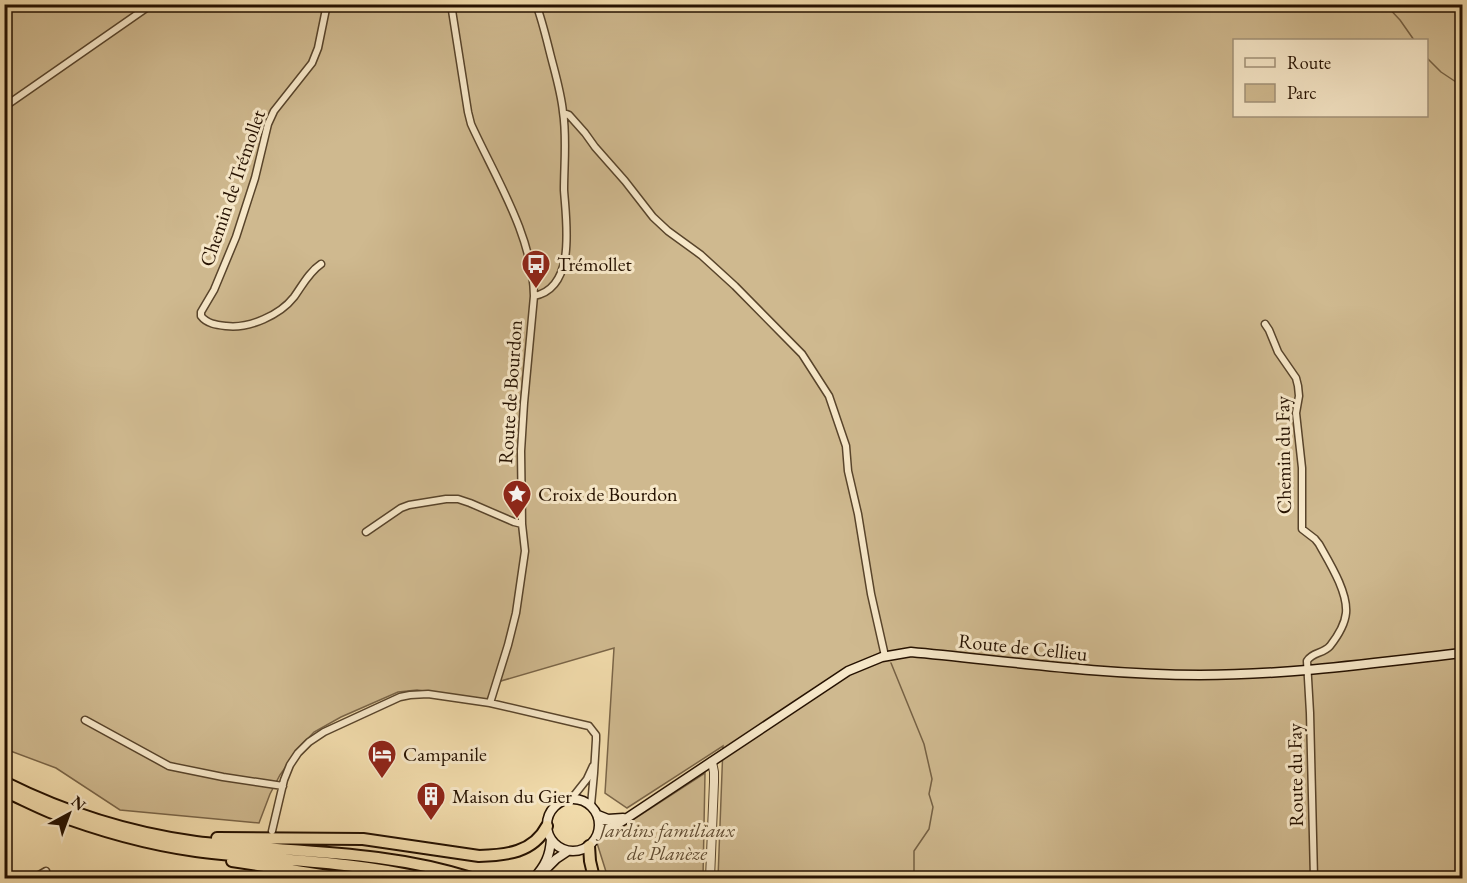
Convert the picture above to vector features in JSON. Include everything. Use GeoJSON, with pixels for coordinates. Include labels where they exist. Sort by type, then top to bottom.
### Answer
{"type":"FeatureCollection","features":[{"type":"Feature","properties":{"kind":"highway"},"geometry":{"type":"LineString","coordinates":[[4,782],[86,816],[194,846],[360,867],[422,879]]}},
{"type":"Feature","properties":{"kind":"highway"},"geometry":{"type":"LineString","coordinates":[[4,791],[48,812],[146,842],[383,859],[436,868],[471,879]]}},
{"type":"Feature","properties":{"kind":"highway"},"geometry":{"type":"LineString","coordinates":[[194,846],[210,838],[363,839],[453,853],[495,856],[525,848],[542,835],[546,826]]}},
{"type":"Feature","properties":{"kind":"highway"},"geometry":{"type":"LineString","coordinates":[[194,846],[205,857],[341,879]]}},
{"type":"Feature","properties":{"kind":"highway"},"geometry":{"type":"LineString","coordinates":[[590,846],[590,861],[594,879]]}},
{"type":"Feature","properties":{"kind":"main road","name":"Route de Cellieu"},"geometry":{"type":"LineString","coordinates":[[598,834],[712,762],[848,671],[885,656],[911,652],[1119,673],[1202,675],[1308,671],[1462,653]]}},
{"type":"Feature","properties":{"kind":"main road"},"geometry":{"type":"LineString","coordinates":[[572,798],[591,805],[598,815],[600,827],[590,846],[582,850],[568,851],[551,839],[546,826],[553,807],[559,802],[572,798]]}},
{"type":"Feature","properties":{"kind":"main road"},"geometry":{"type":"LineString","coordinates":[[598,815],[608,819],[626,818]]}},
{"type":"Feature","properties":{"kind":"main road"},"geometry":{"type":"LineString","coordinates":[[535,879],[548,858],[551,839]]}},
{"type":"Feature","properties":{"kind":"main road"},"geometry":{"type":"LineString","coordinates":[[535,879],[568,851]]}},
{"type":"Feature","properties":{"kind":"street"},"geometry":{"type":"LineString","coordinates":[[4,107],[152,4]]}},
{"type":"Feature","properties":{"kind":"street","name":"Chemin de Trémollet"},"geometry":{"type":"LineString","coordinates":[[321,264],[308,276],[289,302],[257,322],[241,327],[228,327],[207,322],[201,316],[236,237],[255,178],[268,124],[274,111],[312,63],[318,48],[327,4]]}},
{"type":"Feature","properties":{"kind":"street","name":"Route de Bourdon"},"geometry":{"type":"LineString","coordinates":[[451,4],[471,124],[522,235],[533,281],[534,296],[521,451],[522,524],[525,551],[516,613],[508,645],[487,702]]}},
{"type":"Feature","properties":{"kind":"street"},"geometry":{"type":"LineString","coordinates":[[534,296],[548,290],[560,274],[567,239],[564,191],[564,113],[558,82],[536,4]]}},
{"type":"Feature","properties":{"kind":"street"},"geometry":{"type":"LineString","coordinates":[[564,113],[569,115],[585,133],[653,217],[735,286],[802,354],[829,396],[846,446],[848,471],[885,656]]}},
{"type":"Feature","properties":{"kind":"street","name":"Chemin du Fay"},"geometry":{"type":"LineString","coordinates":[[1265,324],[1278,352],[1296,378],[1298,386],[1296,413],[1302,468],[1302,529],[1319,544],[1342,590],[1346,606],[1343,624],[1329,646],[1309,658],[1308,671]]}},
{"type":"Feature","properties":{"kind":"street"},"geometry":{"type":"LineString","coordinates":[[366,532],[401,508],[446,499],[458,499],[522,524]]}},
{"type":"Feature","properties":{"kind":"street","name":"Route du Fay"},"geometry":{"type":"LineString","coordinates":[[1308,671],[1314,879]]}},
{"type":"Feature","properties":{"kind":"street"},"geometry":{"type":"LineString","coordinates":[[272,831],[290,765],[309,742],[340,724],[410,695],[428,694],[487,702],[589,726],[596,735],[591,805]]}},
{"type":"Feature","properties":{"kind":"street"},"geometry":{"type":"LineString","coordinates":[[85,720],[170,766],[283,786]]}},
{"type":"Feature","properties":{"kind":"street"},"geometry":{"type":"LineString","coordinates":[[572,798],[587,779],[594,759]]}},
{"type":"Feature","properties":{"kind":"street"},"geometry":{"type":"LineString","coordinates":[[710,879],[714,782],[712,762]]}},
{"type":"Feature","properties":{"kind":"street"},"geometry":{"type":"LineString","coordinates":[[4,876],[34,878],[45,871]]}},
{"type":"Feature","properties":{"kind":"green space"},"geometry":{"type":"Polygon","coordinates":[[[5,5],[1462,5],[1462,878],[718,878],[723,746],[627,808],[605,793],[614,648],[501,681],[486,700],[417,690],[398,692],[341,717],[314,732],[299,748],[280,775],[259,823],[120,810],[56,768],[5,749],[5,5]]]}},
{"type":"Feature","properties":{"kind":"green space","name":"Jardins familiaux de Planèze"},"geometry":{"type":"Polygon","coordinates":[[[705,773],[703,878],[608,878],[597,843],[705,773]]]}},
{"type":"Feature","properties":{"kind":"waterway"},"geometry":{"type":"LineString","coordinates":[[1385,4],[1413,39]]}},
{"type":"Feature","properties":{"kind":"waterway"},"geometry":{"type":"LineString","coordinates":[[1428,59],[1441,72],[1462,86]]}},
{"type":"Feature","properties":{"kind":"waterway"},"geometry":{"type":"LineString","coordinates":[[891,663],[924,744],[932,779],[929,794],[933,807],[929,829],[914,851],[914,872],[910,878]]}},
{"type":"Feature","properties":{"kind":"tunnel"},"geometry":{"type":"LineString","coordinates":[[260,878],[263,865]]}},
{"type":"Feature","properties":{"kind":"place","name":"Trémollet"},"geometry":{"type":"Point","coordinates":[536,290]}},
{"type":"Feature","properties":{"kind":"place","name":"Croix de Bourdon"},"geometry":{"type":"Point","coordinates":[517,520]}},
{"type":"Feature","properties":{"kind":"place","name":"Campanile"},"geometry":{"type":"Point","coordinates":[382,780]}},
{"type":"Feature","properties":{"kind":"place","name":"Maison du Gier"},"geometry":{"type":"Point","coordinates":[431,822]}}]}
